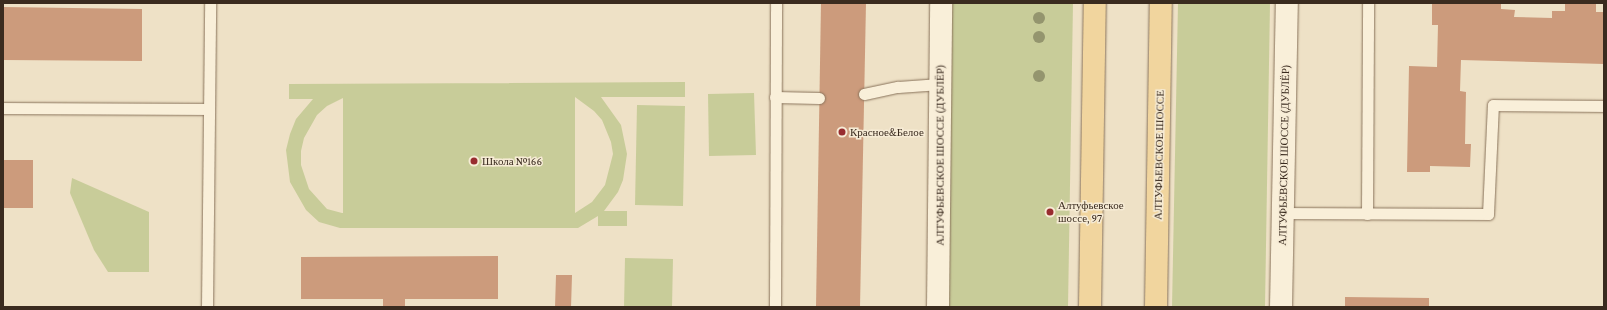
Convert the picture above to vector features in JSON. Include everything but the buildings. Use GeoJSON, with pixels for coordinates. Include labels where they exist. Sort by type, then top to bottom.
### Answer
{"type":"FeatureCollection","features":[{"type":"Feature","properties":{"kind":"main road"},"geometry":{"type":"LineString","coordinates":[[1090,307],[1095,3]]}},
{"type":"Feature","properties":{"kind":"main road","name":"АЛТУФЬЕВСКОЕ ШОССЕ"},"geometry":{"type":"LineString","coordinates":[[1156,307],[1161,3]]}},
{"type":"Feature","properties":{"kind":"street","name":"АЛТУФЬЕВСКОЕ ШОССЕ (ДУБЛЁР)"},"geometry":{"type":"LineString","coordinates":[[938,307],[941,3]]}},
{"type":"Feature","properties":{"kind":"street","name":"АЛТУФЬЕВСКОЕ ШОССЕ (ДУБЛЁР)"},"geometry":{"type":"LineString","coordinates":[[1281,307],[1287,3]]}},
{"type":"Feature","properties":{"kind":"lane"},"geometry":{"type":"LineString","coordinates":[[207,307],[210,3]]}},
{"type":"Feature","properties":{"kind":"lane"},"geometry":{"type":"LineString","coordinates":[[776,3],[776,307]]}},
{"type":"Feature","properties":{"kind":"lane"},"geometry":{"type":"LineString","coordinates":[[1367,214],[1368,3]]}},
{"type":"Feature","properties":{"kind":"lane"},"geometry":{"type":"LineString","coordinates":[[864,94],[898,87],[940,84]]}},
{"type":"Feature","properties":{"kind":"lane"},"geometry":{"type":"LineString","coordinates":[[775,97],[819,98]]}},
{"type":"Feature","properties":{"kind":"lane"},"geometry":{"type":"LineString","coordinates":[[1283,214],[1488,214],[1493,105],[1604,106]]}},
{"type":"Feature","properties":{"kind":"lane"},"geometry":{"type":"LineString","coordinates":[[3,108],[209,109]]}},
{"type":"Feature","properties":{"kind":"green space"},"geometry":{"type":"Polygon","coordinates":[[[952,3],[1073,3],[1068,307],[948,307],[952,3]]]}},
{"type":"Feature","properties":{"kind":"green space"},"geometry":{"type":"Polygon","coordinates":[[[1178,3],[1270,3],[1265,307],[1172,307],[1178,3]]]}},
{"type":"Feature","properties":{"kind":"green space"},"geometry":{"type":"Polygon","coordinates":[[[685,82],[685,97],[601,97],[621,125],[627,154],[623,180],[618,192],[604,211],[627,211],[627,226],[598,226],[598,216],[578,228],[340,228],[319,222],[306,210],[290,182],[286,150],[290,134],[296,119],[313,99],[289,99],[289,84],[685,82]],[[575,97],[575,213],[592,202],[605,185],[613,154],[611,142],[602,120],[594,111],[575,97]],[[343,98],[327,106],[317,115],[304,138],[301,151],[301,165],[309,189],[327,209],[342,213],[343,213],[343,98]]]}},
{"type":"Feature","properties":{"kind":"green space"},"geometry":{"type":"Polygon","coordinates":[[[754,93],[756,155],[709,156],[708,94],[754,93]]]}},
{"type":"Feature","properties":{"kind":"green space"},"geometry":{"type":"Polygon","coordinates":[[[637,105],[685,106],[683,206],[635,205],[637,105]]]}},
{"type":"Feature","properties":{"kind":"green space"},"geometry":{"type":"Polygon","coordinates":[[[72,178],[149,212],[149,272],[108,272],[94,250],[70,193],[72,178]]]}},
{"type":"Feature","properties":{"kind":"green space"},"geometry":{"type":"Polygon","coordinates":[[[625,258],[673,259],[672,307],[624,307],[625,258]]]}},
{"type":"Feature","properties":{"kind":"place","name":"Красное&Белое"},"geometry":{"type":"Point","coordinates":[842,132]}},
{"type":"Feature","properties":{"kind":"place","name":"Школа №166"},"geometry":{"type":"Point","coordinates":[474,161]}},
{"type":"Feature","properties":{"kind":"place","name":"Алтуфьевское шоссе, 97"},"geometry":{"type":"Point","coordinates":[1050,212]}}]}
